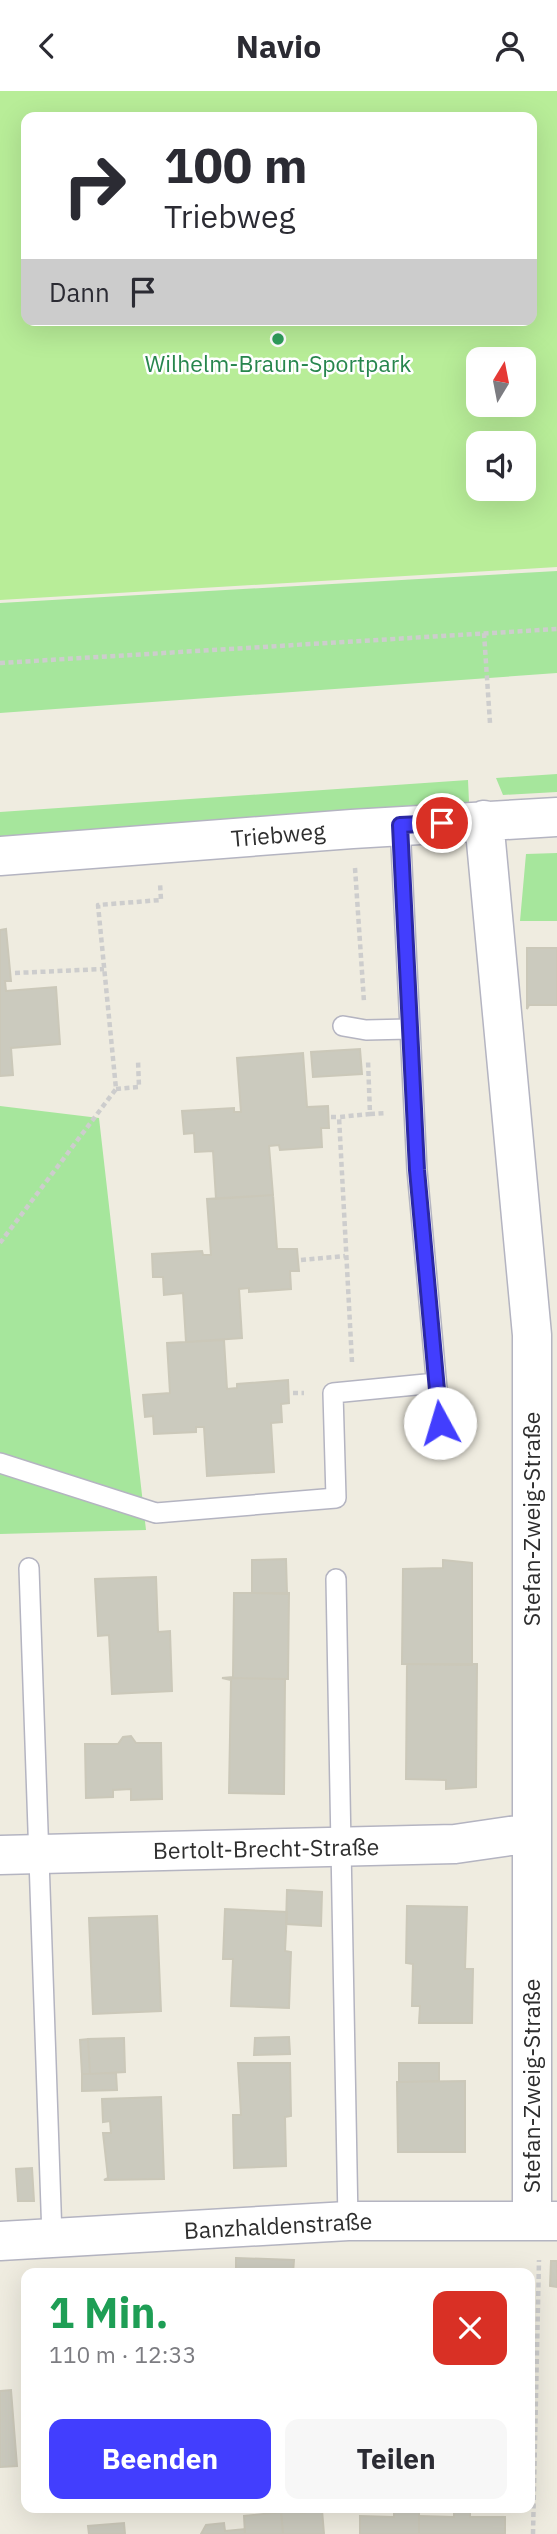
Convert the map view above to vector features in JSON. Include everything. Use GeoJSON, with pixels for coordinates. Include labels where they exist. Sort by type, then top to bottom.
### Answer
{"type":"FeatureCollection","features":[{"type":"Feature","properties":{"kind":"street","name":"Triebweg"},"geometry":{"type":"LineString","coordinates":[[0,856],[400,825],[557,817]]}},
{"type":"Feature","properties":{"kind":"street","name":"Stefan-Zweig-Straße"},"geometry":{"type":"LineString","coordinates":[[484,820],[531,1335],[531,1833],[543,2221]]}},
{"type":"Feature","properties":{"kind":"street","name":"Bertolt-Brecht-Straße"},"geometry":{"type":"LineString","coordinates":[[0,1855],[455,1844],[531,1833]]}},
{"type":"Feature","properties":{"kind":"street","name":"Banzhaldenstraße"},"geometry":{"type":"LineString","coordinates":[[0,2241],[348,2221],[543,2221]]}},
{"type":"Feature","properties":{"kind":"lane"},"geometry":{"type":"LineString","coordinates":[[400,825],[417,1170],[442,1443]]}},
{"type":"Feature","properties":{"kind":"lane"},"geometry":{"type":"LineString","coordinates":[[343,1026],[366,1030],[409,1029]]}},
{"type":"Feature","properties":{"kind":"lane"},"geometry":{"type":"LineString","coordinates":[[0,1463],[156,1513],[336,1498],[333,1393],[436,1383]]}},
{"type":"Feature","properties":{"kind":"lane"},"geometry":{"type":"LineString","coordinates":[[29,1568],[52,2237]]}},
{"type":"Feature","properties":{"kind":"lane"},"geometry":{"type":"LineString","coordinates":[[336,1579],[348,2221]]}},
{"type":"Feature","properties":{"kind":"path"},"geometry":{"type":"LineString","coordinates":[[0,663],[557,628]]}},
{"type":"Feature","properties":{"kind":"path"},"geometry":{"type":"LineString","coordinates":[[484,633],[490,723]]}},
{"type":"Feature","properties":{"kind":"path"},"geometry":{"type":"LineString","coordinates":[[331,1117],[370,1114],[352,829]]}},
{"type":"Feature","properties":{"kind":"path"},"geometry":{"type":"LineString","coordinates":[[0,1243],[116,1089],[98,905],[161,900]]}},
{"type":"Feature","properties":{"kind":"path"},"geometry":{"type":"LineString","coordinates":[[15,973],[104,969]]}},
{"type":"Feature","properties":{"kind":"path"},"geometry":{"type":"LineString","coordinates":[[116,1089],[139,1087],[138,1060]]}},
{"type":"Feature","properties":{"kind":"path"},"geometry":{"type":"LineString","coordinates":[[339,1117],[354,1392]]}},
{"type":"Feature","properties":{"kind":"path"},"geometry":{"type":"LineString","coordinates":[[301,1260],[345,1257]]}},
{"type":"Feature","properties":{"kind":"path"},"geometry":{"type":"LineString","coordinates":[[535,2471],[543,2221]]}},
{"type":"Feature","properties":{"kind":"path"},"geometry":{"type":"LineString","coordinates":[[533,2534],[534,2513]]}},
{"type":"Feature","properties":{"kind":"green space","name":"Wilhelm-Braun-Sportpark"},"geometry":{"type":"Polygon","coordinates":[[[0,91],[557,91],[557,567],[0,600],[0,91]]]}},
{"type":"Feature","properties":{"kind":"green space"},"geometry":{"type":"Polygon","coordinates":[[[557,571],[557,673],[0,713],[0,603],[557,571]]]}},
{"type":"Feature","properties":{"kind":"green space"},"geometry":{"type":"Polygon","coordinates":[[[557,774],[557,792],[503,795],[496,778],[557,774]]]}},
{"type":"Feature","properties":{"kind":"green space"},"geometry":{"type":"Polygon","coordinates":[[[468,780],[469,802],[0,839],[0,812],[468,780]]]}},
{"type":"Feature","properties":{"kind":"green space"},"geometry":{"type":"Polygon","coordinates":[[[557,853],[557,921],[520,921],[526,854],[557,853]]]}},
{"type":"Feature","properties":{"kind":"green space"},"geometry":{"type":"Polygon","coordinates":[[[0,1106],[99,1118],[146,1530],[0,1534],[0,1106]]]}},
{"type":"Feature","properties":{"kind":"building"},"geometry":{"type":"Polygon","coordinates":[[[6,929],[11,981],[5,981],[6,991],[56,987],[60,1044],[11,1048],[13,1075],[0,1076],[0,930],[6,929]]]}},
{"type":"Feature","properties":{"kind":"building"},"geometry":{"type":"Polygon","coordinates":[[[527,948],[557,948],[557,1005],[529,1005],[527,1009],[527,948]]]}},
{"type":"Feature","properties":{"kind":"building"},"geometry":{"type":"Polygon","coordinates":[[[360,1049],[362,1074],[313,1077],[311,1052],[360,1049]]]}},
{"type":"Feature","properties":{"kind":"building"},"geometry":{"type":"Polygon","coordinates":[[[303,1053],[307,1107],[328,1106],[329,1128],[321,1128],[322,1147],[280,1150],[279,1145],[269,1146],[273,1195],[216,1199],[213,1151],[195,1152],[194,1133],[184,1134],[182,1111],[234,1108],[234,1112],[241,1112],[237,1058],[303,1053]]]}},
{"type":"Feature","properties":{"kind":"building"},"geometry":{"type":"Polygon","coordinates":[[[273,1195],[277,1249],[297,1249],[299,1271],[290,1271],[291,1289],[249,1292],[249,1288],[239,1289],[242,1338],[186,1342],[183,1293],[164,1295],[163,1277],[153,1277],[152,1254],[202,1251],[203,1255],[211,1255],[207,1199],[273,1195]]]}},
{"type":"Feature","properties":{"kind":"building"},"geometry":{"type":"Polygon","coordinates":[[[224,1340],[227,1389],[237,1388],[237,1384],[288,1380],[289,1403],[281,1404],[282,1422],[271,1423],[274,1472],[207,1476],[204,1427],[196,1427],[196,1432],[154,1434],[153,1416],[145,1417],[143,1395],[170,1393],[167,1343],[224,1340]]]}},
{"type":"Feature","properties":{"kind":"building"},"geometry":{"type":"Polygon","coordinates":[[[286,1559],[287,1594],[252,1593],[252,1560],[286,1559]]]}},
{"type":"Feature","properties":{"kind":"building"},"geometry":{"type":"Polygon","coordinates":[[[443,1560],[472,1563],[472,1665],[402,1664],[403,1569],[443,1568],[443,1560]]]}},
{"type":"Feature","properties":{"kind":"building"},"geometry":{"type":"Polygon","coordinates":[[[156,1577],[158,1632],[170,1631],[172,1691],[112,1694],[109,1635],[98,1636],[95,1579],[156,1577]]]}},
{"type":"Feature","properties":{"kind":"building"},"geometry":{"type":"Polygon","coordinates":[[[234,1593],[289,1593],[288,1679],[222,1678],[233,1677],[234,1593]]]}},
{"type":"Feature","properties":{"kind":"building"},"geometry":{"type":"Polygon","coordinates":[[[407,1664],[477,1664],[476,1787],[446,1789],[446,1780],[406,1779],[407,1664]]]}},
{"type":"Feature","properties":{"kind":"building"},"geometry":{"type":"Polygon","coordinates":[[[222,1678],[285,1679],[284,1794],[229,1793],[231,1680],[222,1678]]]}},
{"type":"Feature","properties":{"kind":"building"},"geometry":{"type":"Polygon","coordinates":[[[131,1736],[136,1743],[161,1743],[162,1799],[131,1800],[131,1789],[113,1790],[113,1797],[86,1798],[85,1744],[118,1744],[123,1737],[131,1736]]]}},
{"type":"Feature","properties":{"kind":"building"},"geometry":{"type":"Polygon","coordinates":[[[287,1890],[322,1892],[321,1926],[286,1924],[287,1890]]]}},
{"type":"Feature","properties":{"kind":"building"},"geometry":{"type":"Polygon","coordinates":[[[407,1906],[467,1907],[465,1969],[473,1969],[472,2023],[419,2023],[420,2006],[412,2006],[413,1964],[406,1963],[407,1906]]]}},
{"type":"Feature","properties":{"kind":"building"},"geometry":{"type":"Polygon","coordinates":[[[225,1909],[287,1912],[285,1951],[291,1952],[289,2008],[231,2006],[233,1959],[223,1959],[225,1909]]]}},
{"type":"Feature","properties":{"kind":"building"},"geometry":{"type":"Polygon","coordinates":[[[157,1916],[161,2011],[93,2014],[89,1918],[157,1916]]]}},
{"type":"Feature","properties":{"kind":"building"},"geometry":{"type":"Polygon","coordinates":[[[289,2037],[290,2054],[254,2055],[255,2038],[289,2037]]]}},
{"type":"Feature","properties":{"kind":"building"},"geometry":{"type":"Polygon","coordinates":[[[124,2038],[125,2072],[90,2074],[88,2039],[124,2038]]]}},
{"type":"Feature","properties":{"kind":"building"},"geometry":{"type":"Polygon","coordinates":[[[88,2039],[90,2074],[82,2074],[80,2040],[88,2039]]]}},
{"type":"Feature","properties":{"kind":"building"},"geometry":{"type":"Polygon","coordinates":[[[238,2063],[290,2063],[291,2116],[285,2117],[286,2166],[234,2168],[233,2115],[241,2115],[238,2063]]]}},
{"type":"Feature","properties":{"kind":"building"},"geometry":{"type":"Polygon","coordinates":[[[399,2063],[439,2063],[439,2081],[399,2082],[399,2063]]]}},
{"type":"Feature","properties":{"kind":"building"},"geometry":{"type":"Polygon","coordinates":[[[116,2073],[117,2090],[82,2091],[82,2074],[116,2073]]]}},
{"type":"Feature","properties":{"kind":"building"},"geometry":{"type":"Polygon","coordinates":[[[465,2081],[465,2152],[398,2152],[397,2082],[465,2081]]]}},
{"type":"Feature","properties":{"kind":"building"},"geometry":{"type":"Polygon","coordinates":[[[161,2097],[164,2179],[104,2180],[108,2178],[103,2133],[111,2133],[110,2121],[103,2122],[102,2099],[161,2097]]]}},
{"type":"Feature","properties":{"kind":"building"},"geometry":{"type":"Polygon","coordinates":[[[32,2168],[34,2201],[18,2201],[16,2169],[32,2168]]]}},
{"type":"Feature","properties":{"kind":"building"},"geometry":{"type":"Polygon","coordinates":[[[236,2258],[294,2260],[293,2268],[236,2268],[236,2258]]]}},
{"type":"Feature","properties":{"kind":"building"},"geometry":{"type":"Polygon","coordinates":[[[551,2261],[557,2261],[557,2287],[550,2286],[551,2261]]]}},
{"type":"Feature","properties":{"kind":"building"},"geometry":{"type":"Polygon","coordinates":[[[11,2390],[17,2466],[0,2467],[0,2391],[11,2390]]]}},
{"type":"Feature","properties":{"kind":"building"},"geometry":{"type":"Polygon","coordinates":[[[281,2513],[322,2513],[324,2534],[283,2534],[281,2513]]]}},
{"type":"Feature","properties":{"kind":"building"},"geometry":{"type":"Polygon","coordinates":[[[281,2513],[283,2534],[245,2534],[244,2516],[281,2513]]]}},
{"type":"Feature","properties":{"kind":"building"},"geometry":{"type":"Polygon","coordinates":[[[394,2513],[419,2513],[419,2534],[360,2534],[360,2516],[394,2517],[394,2513]]]}},
{"type":"Feature","properties":{"kind":"building"},"geometry":{"type":"Polygon","coordinates":[[[454,2513],[470,2513],[470,2517],[505,2517],[505,2534],[419,2534],[419,2516],[454,2517],[454,2513]]]}},
{"type":"Feature","properties":{"kind":"building"},"geometry":{"type":"Polygon","coordinates":[[[124,2523],[125,2534],[89,2534],[88,2526],[124,2523]]]}},
{"type":"Feature","properties":{"kind":"building"},"geometry":{"type":"Polygon","coordinates":[[[224,2523],[225,2531],[245,2529],[245,2534],[201,2534],[206,2525],[224,2523]]]}},
{"type":"Feature","properties":{"kind":"place","name":"Wilhelm-Braun-Sportpark"},"geometry":{"type":"Point","coordinates":[278,339]}},
{"type":"Feature","properties":{"kind":"route"},"geometry":{"type":"LineString","coordinates":[[440,1423],[417,1170],[400,825],[442,823]]}}]}
